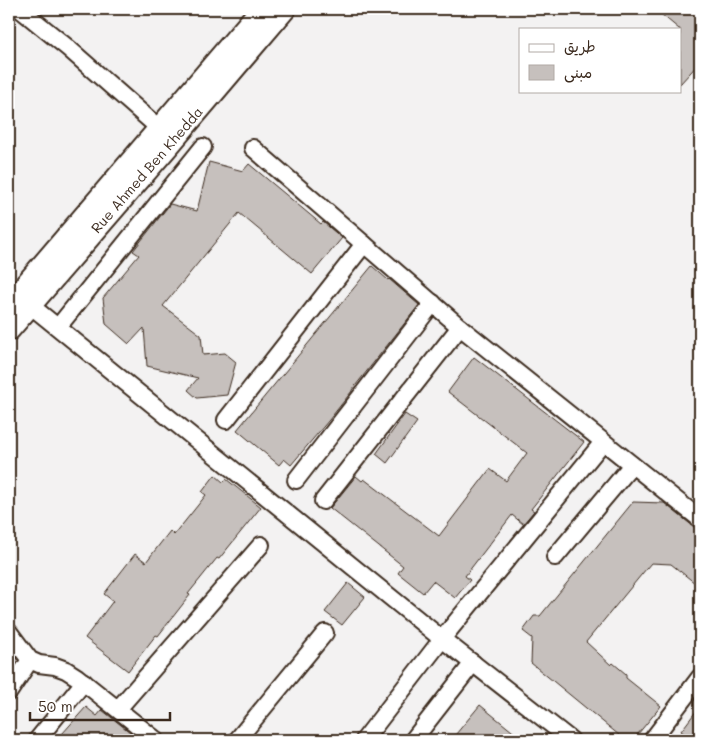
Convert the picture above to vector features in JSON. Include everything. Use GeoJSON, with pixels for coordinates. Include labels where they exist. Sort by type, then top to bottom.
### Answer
{"type":"FeatureCollection","features":[{"type":"Feature","properties":{"kind":"main road"},"geometry":{"type":"LineString","coordinates":[[20,305],[160,129],[262,9]]}},
{"type":"Feature","properties":{"kind":"main road","name":"Rue Ahmed Ben Khedda"},"geometry":{"type":"LineString","coordinates":[[9,330],[20,305],[170,143],[284,9]]}},
{"type":"Feature","properties":{"kind":"street"},"geometry":{"type":"LineString","coordinates":[[20,9],[68,48],[160,129]]}},
{"type":"Feature","properties":{"kind":"street"},"geometry":{"type":"LineString","coordinates":[[58,327],[203,147]]}},
{"type":"Feature","properties":{"kind":"street"},"geometry":{"type":"LineString","coordinates":[[253,148],[460,327],[700,519]]}},
{"type":"Feature","properties":{"kind":"street"},"geometry":{"type":"LineString","coordinates":[[226,420],[364,244]]}},
{"type":"Feature","properties":{"kind":"street"},"geometry":{"type":"LineString","coordinates":[[296,480],[433,303]]}},
{"type":"Feature","properties":{"kind":"street"},"geometry":{"type":"LineString","coordinates":[[20,305],[58,327],[442,639],[571,740]]}},
{"type":"Feature","properties":{"kind":"street"},"geometry":{"type":"LineString","coordinates":[[323,501],[460,327]]}},
{"type":"Feature","properties":{"kind":"street"},"geometry":{"type":"LineString","coordinates":[[364,740],[442,639],[603,442]]}},
{"type":"Feature","properties":{"kind":"street"},"geometry":{"type":"LineString","coordinates":[[555,557],[632,465]]}},
{"type":"Feature","properties":{"kind":"street"},"geometry":{"type":"LineString","coordinates":[[118,709],[261,545]]}},
{"type":"Feature","properties":{"kind":"street"},"geometry":{"type":"LineString","coordinates":[[9,632],[30,660],[66,670],[84,682],[156,740]]}},
{"type":"Feature","properties":{"kind":"street"},"geometry":{"type":"LineString","coordinates":[[237,740],[325,633]]}},
{"type":"Feature","properties":{"kind":"street"},"geometry":{"type":"LineString","coordinates":[[9,692],[30,660]]}},
{"type":"Feature","properties":{"kind":"street"},"geometry":{"type":"LineString","coordinates":[[413,740],[473,663]]}},
{"type":"Feature","properties":{"kind":"street"},"geometry":{"type":"LineString","coordinates":[[652,740],[700,677]]}},
{"type":"Feature","properties":{"kind":"street"},"geometry":{"type":"LineString","coordinates":[[37,740],[84,682]]}},
{"type":"Feature","properties":{"kind":"building"},"geometry":{"type":"Polygon","coordinates":[[[655,9],[691,9],[700,17],[700,62],[682,82],[682,28],[678,28],[655,9]]]}},
{"type":"Feature","properties":{"kind":"building"},"geometry":{"type":"Polygon","coordinates":[[[209,162],[243,171],[249,164],[321,224],[323,222],[342,238],[312,274],[239,213],[163,306],[201,335],[203,355],[225,353],[236,362],[227,395],[197,398],[188,390],[198,378],[147,366],[144,328],[129,344],[106,324],[103,298],[139,255],[133,251],[170,204],[197,211],[209,162]]]}},
{"type":"Feature","properties":{"kind":"building"},"geometry":{"type":"Polygon","coordinates":[[[372,266],[419,305],[329,420],[291,465],[284,459],[279,465],[237,430],[372,266]]]}},
{"type":"Feature","properties":{"kind":"building"},"geometry":{"type":"Polygon","coordinates":[[[474,357],[584,442],[531,509],[534,511],[523,524],[512,515],[465,576],[470,580],[455,598],[433,581],[423,593],[398,573],[403,566],[330,508],[356,476],[362,481],[364,479],[439,536],[490,469],[506,481],[527,453],[448,392],[474,357]]]}},
{"type":"Feature","properties":{"kind":"building"},"geometry":{"type":"Polygon","coordinates":[[[405,414],[417,422],[387,463],[376,454],[405,414]]]}},
{"type":"Feature","properties":{"kind":"building"},"geometry":{"type":"Polygon","coordinates":[[[215,475],[223,482],[226,479],[261,507],[219,559],[217,558],[158,636],[156,635],[128,671],[85,638],[113,601],[104,594],[135,554],[146,562],[170,531],[174,535],[206,495],[202,492],[215,475]]]}},
{"type":"Feature","properties":{"kind":"building"},"geometry":{"type":"Polygon","coordinates":[[[633,502],[664,503],[694,527],[700,529],[700,587],[671,564],[651,563],[586,642],[611,665],[613,663],[626,674],[626,678],[661,706],[633,740],[625,740],[531,663],[532,638],[523,631],[534,616],[540,616],[633,502]]]}},
{"type":"Feature","properties":{"kind":"building"},"geometry":{"type":"Polygon","coordinates":[[[348,583],[365,597],[342,625],[325,612],[348,583]]]}},
{"type":"Feature","properties":{"kind":"building"},"geometry":{"type":"Polygon","coordinates":[[[480,705],[523,740],[451,740],[480,705]]]}},
{"type":"Feature","properties":{"kind":"building"},"geometry":{"type":"Polygon","coordinates":[[[700,706],[700,740],[692,740],[681,731],[700,706]]]}},
{"type":"Feature","properties":{"kind":"building"},"geometry":{"type":"Polygon","coordinates":[[[86,707],[97,716],[102,710],[140,740],[69,740],[62,734],[86,707]]]}}]}
